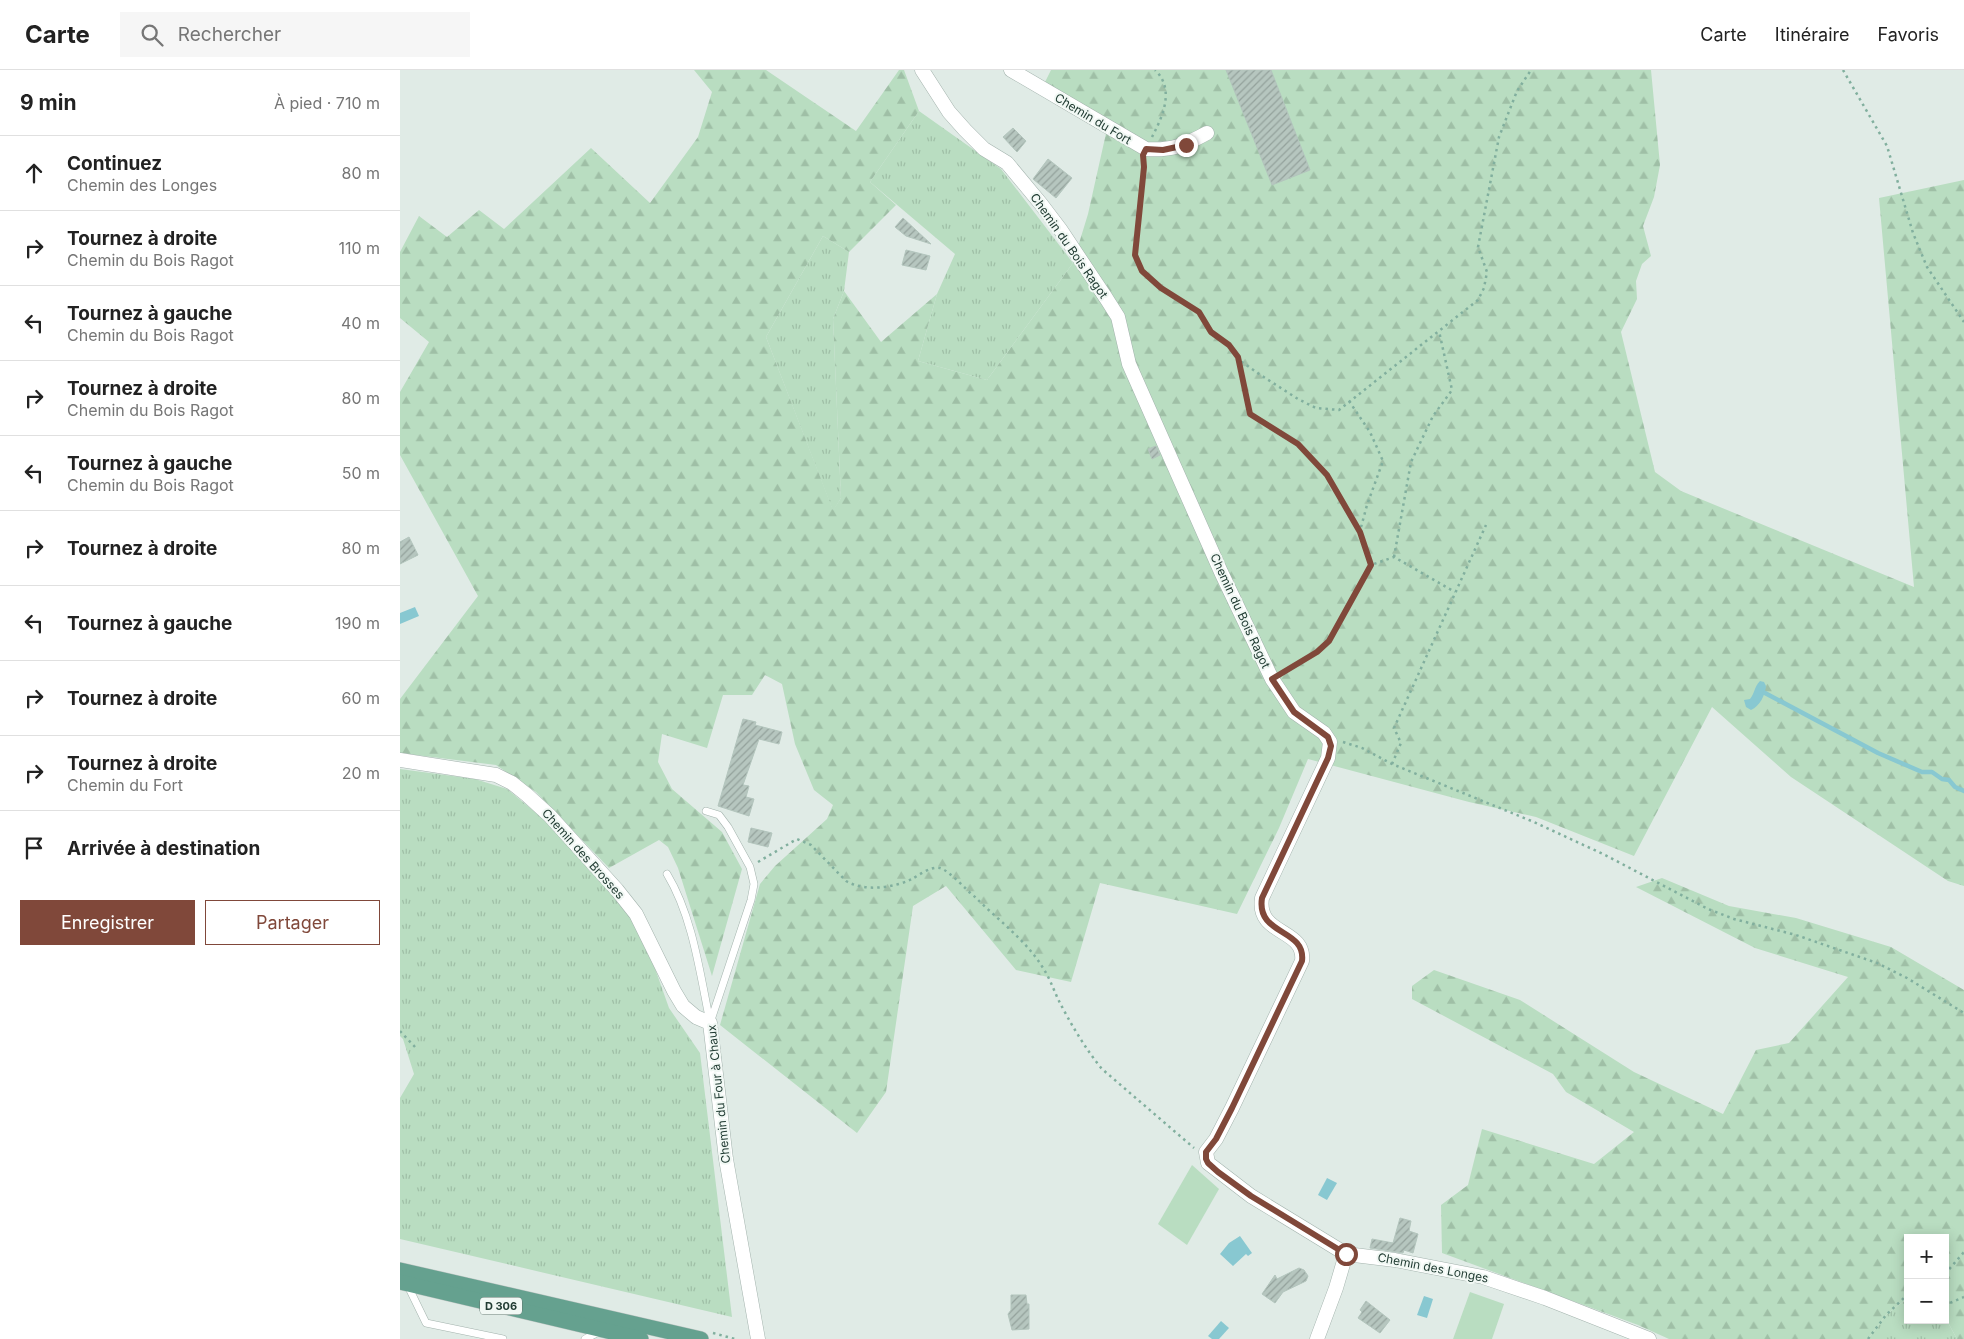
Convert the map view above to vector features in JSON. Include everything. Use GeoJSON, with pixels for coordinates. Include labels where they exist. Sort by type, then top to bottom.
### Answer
{"type":"FeatureCollection","features":[{"type":"Feature","properties":{"kind":"main road","name":"D 306"},"geometry":{"type":"LineString","coordinates":[[402,1279],[641,1339]]}},
{"type":"Feature","properties":{"kind":"main road","name":"D 306"},"geometry":{"type":"LineString","coordinates":[[402,1279],[701,1339]]}},
{"type":"Feature","properties":{"kind":"street","name":"Chemin du Bois Ragot"},"geometry":{"type":"LineString","coordinates":[[922,70],[935,92],[960,124],[984,149],[1007,163],[1041,204],[1060,229],[1118,317],[1129,364],[1225,580],[1272,679],[1294,712],[1328,737]]}},
{"type":"Feature","properties":{"kind":"street","name":"Chemin du Fort"},"geometry":{"type":"LineString","coordinates":[[1011,70],[1146,149],[1163,150],[1186,145],[1207,133]]}},
{"type":"Feature","properties":{"kind":"street"},"geometry":{"type":"LineString","coordinates":[[1206,1159],[1206,1152],[1216,1139],[1232,1108],[1302,961],[1298,943],[1269,924],[1264,917],[1261,905],[1262,898],[1328,758],[1331,746],[1328,737]]}},
{"type":"Feature","properties":{"kind":"street","name":"Chemin des Brosses"},"geometry":{"type":"LineString","coordinates":[[400,760],[496,775],[512,783],[527,795],[550,816],[617,890],[636,914],[683,1006],[696,1017],[710,1022]]}},
{"type":"Feature","properties":{"kind":"street","name":"Chemin du Four à Chaux"},"geometry":{"type":"LineString","coordinates":[[710,1022],[726,1159],[758,1339]]}},
{"type":"Feature","properties":{"kind":"street","name":"Chemin des Longes"},"geometry":{"type":"LineString","coordinates":[[1206,1159],[1218,1172],[1251,1196],[1346,1254],[1394,1260],[1483,1277],[1545,1298],[1649,1339]]}},
{"type":"Feature","properties":{"kind":"street"},"geometry":{"type":"LineString","coordinates":[[1317,1339],[1336,1288],[1346,1254]]}},
{"type":"Feature","properties":{"kind":"lane","name":"Chemin du Four à Chaux"},"geometry":{"type":"LineString","coordinates":[[706,811],[719,815],[728,827],[750,867],[754,884],[751,900],[710,1022]]}},
{"type":"Feature","properties":{"kind":"lane"},"geometry":{"type":"LineString","coordinates":[[667,874],[684,910],[710,1022]]}},
{"type":"Feature","properties":{"kind":"lane"},"geometry":{"type":"LineString","coordinates":[[402,1279],[426,1323],[503,1339]]}},
{"type":"Feature","properties":{"kind":"lane"},"geometry":{"type":"LineString","coordinates":[[585,1339],[603,1330]]}},
{"type":"Feature","properties":{"kind":"path"},"geometry":{"type":"LineString","coordinates":[[1155,70],[1162,76],[1166,86],[1166,97],[1161,119],[1143,155],[1144,167],[1135,255],[1142,271],[1161,288],[1199,312],[1211,332],[1229,345],[1238,357],[1259,374],[1316,408],[1339,410],[1478,300],[1484,288],[1487,272],[1478,247],[1499,137],[1517,91],[1531,70]]}},
{"type":"Feature","properties":{"kind":"path"},"geometry":{"type":"LineString","coordinates":[[1843,70],[1887,146],[1913,233],[1927,267],[1964,322]]}},
{"type":"Feature","properties":{"kind":"path"},"geometry":{"type":"LineString","coordinates":[[1394,557],[1411,462],[1433,416],[1452,390],[1439,332]]}},
{"type":"Feature","properties":{"kind":"path"},"geometry":{"type":"LineString","coordinates":[[1238,357],[1250,414],[1298,444],[1327,475],[1360,532],[1371,565]]}},
{"type":"Feature","properties":{"kind":"path"},"geometry":{"type":"LineString","coordinates":[[1349,401],[1370,432],[1383,460],[1360,532]]}},
{"type":"Feature","properties":{"kind":"path"},"geometry":{"type":"LineString","coordinates":[[1392,764],[1401,743],[1394,728],[1486,525]]}},
{"type":"Feature","properties":{"kind":"path"},"geometry":{"type":"LineString","coordinates":[[1272,679],[1317,652],[1329,641],[1371,565],[1394,557],[1455,592]]}},
{"type":"Feature","properties":{"kind":"path"},"geometry":{"type":"LineString","coordinates":[[1328,737],[1362,748],[1392,764],[1534,822],[1605,855],[1708,909],[1796,935],[1877,964],[1907,978],[1964,1013]]}},
{"type":"Feature","properties":{"kind":"path"},"geometry":{"type":"LineString","coordinates":[[750,867],[797,839],[811,845],[846,882],[853,885],[874,888],[910,880],[934,868],[943,870],[1031,952],[1043,968],[1062,1006],[1091,1055],[1102,1069],[1206,1159]]}},
{"type":"Feature","properties":{"kind":"path"},"geometry":{"type":"LineString","coordinates":[[400,1031],[415,1046]]}},
{"type":"Feature","properties":{"kind":"path"},"geometry":{"type":"LineString","coordinates":[[1949,1269],[1964,1252]]}},
{"type":"Feature","properties":{"kind":"path"},"geometry":{"type":"LineString","coordinates":[[1949,1302],[1964,1297]]}},
{"type":"Feature","properties":{"kind":"path"},"geometry":{"type":"LineString","coordinates":[[1868,1339],[1886,1315],[1904,1298]]}},
{"type":"Feature","properties":{"kind":"green space"},"geometry":{"type":"Polygon","coordinates":[[[694,70],[766,70],[856,131],[899,70],[904,70],[919,111],[870,182],[896,205],[849,252],[823,236],[766,337],[833,510],[841,498],[833,319],[844,291],[881,342],[937,294],[918,361],[987,380],[1073,263],[1088,214],[1109,120],[1044,84],[1051,70],[1651,70],[1660,165],[1654,197],[1643,226],[1651,256],[1642,264],[1636,281],[1637,299],[1621,332],[1655,472],[1681,491],[1914,587],[1879,198],[1964,180],[1964,886],[1948,881],[1791,777],[1712,707],[1634,856],[1536,817],[1469,802],[1308,759],[1279,828],[1237,914],[1100,883],[1071,982],[1016,970],[946,886],[913,906],[886,1092],[857,1133],[720,1025],[760,884],[775,866],[827,819],[833,805],[814,790],[795,744],[782,684],[765,675],[752,695],[723,695],[707,748],[662,734],[658,762],[672,789],[722,832],[742,869],[712,976],[678,868],[668,847],[659,840],[609,868],[536,792],[496,765],[400,753],[400,699],[478,596],[400,455],[400,392],[429,342],[400,318],[400,252],[419,216],[447,237],[479,210],[504,229],[591,148],[650,203],[698,137],[712,92],[694,70]]]}},
{"type":"Feature","properties":{"kind":"green space"},"geometry":{"type":"Polygon","coordinates":[[[919,111],[1001,169],[1073,263],[987,380],[918,361],[937,294],[955,254],[870,182],[919,111]]]}},
{"type":"Feature","properties":{"kind":"green space"},"geometry":{"type":"Polygon","coordinates":[[[823,236],[849,252],[844,291],[833,319],[841,498],[833,511],[766,337],[823,236]]]}},
{"type":"Feature","properties":{"kind":"green space"},"geometry":{"type":"Polygon","coordinates":[[[400,769],[475,779],[507,789],[541,817],[626,909],[652,960],[669,1008],[700,1053],[732,1317],[400,1239],[400,1098],[414,1074],[403,1039],[400,1036],[400,769]]]}},
{"type":"Feature","properties":{"kind":"green space"},"geometry":{"type":"Polygon","coordinates":[[[1662,878],[1729,906],[1796,918],[1891,947],[1964,990],[1964,1339],[1957,1339],[1949,1324],[1949,1234],[1904,1234],[1904,1301],[1886,1315],[1868,1339],[1669,1339],[1638,1325],[1442,1253],[1441,1205],[1468,1185],[1482,1129],[1594,1164],[1634,1132],[1566,1092],[1553,1074],[1412,999],[1412,986],[1434,970],[1520,1000],[1634,1072],[1723,1114],[1756,1050],[1789,1043],[1848,977],[1755,948],[1636,887],[1662,878]]]}},
{"type":"Feature","properties":{"kind":"green space"},"geometry":{"type":"Polygon","coordinates":[[[1192,1165],[1219,1189],[1187,1245],[1158,1224],[1192,1165]]]}},
{"type":"Feature","properties":{"kind":"green space"},"geometry":{"type":"Polygon","coordinates":[[[1470,1292],[1504,1304],[1492,1339],[1453,1339],[1470,1292]]]}},
{"type":"Feature","properties":{"kind":"green space"},"geometry":{"type":"Polygon","coordinates":[[[1904,1301],[1904,1324],[1949,1324],[1957,1339],[1868,1339],[1886,1315],[1904,1301]]]}},
{"type":"Feature","properties":{"kind":"water"},"geometry":{"type":"Polygon","coordinates":[[[415,607],[419,616],[400,624],[400,613],[415,607]]]}},
{"type":"Feature","properties":{"kind":"water"},"geometry":{"type":"Polygon","coordinates":[[[1760,681],[1764,682],[1766,686],[1765,693],[1762,700],[1751,710],[1746,707],[1744,700],[1750,699],[1760,681]]]}},
{"type":"Feature","properties":{"kind":"water"},"geometry":{"type":"Polygon","coordinates":[[[1327,1178],[1337,1183],[1327,1200],[1318,1195],[1327,1178]]]}},
{"type":"Feature","properties":{"kind":"water"},"geometry":{"type":"Polygon","coordinates":[[[1240,1236],[1252,1253],[1248,1256],[1246,1254],[1233,1266],[1220,1254],[1229,1243],[1240,1236]]]}},
{"type":"Feature","properties":{"kind":"water"},"geometry":{"type":"Polygon","coordinates":[[[1424,1296],[1433,1299],[1427,1318],[1417,1315],[1424,1296]]]}},
{"type":"Feature","properties":{"kind":"water"},"geometry":{"type":"Polygon","coordinates":[[[1221,1321],[1229,1328],[1219,1339],[1212,1339],[1208,1336],[1221,1321]]]}},
{"type":"Feature","properties":{"kind":"building"},"geometry":{"type":"Polygon","coordinates":[[[1226,70],[1271,70],[1310,170],[1272,185],[1226,70]]]}},
{"type":"Feature","properties":{"kind":"building"},"geometry":{"type":"Polygon","coordinates":[[[1013,128],[1026,141],[1017,152],[1003,137],[1013,128]]]}},
{"type":"Feature","properties":{"kind":"building"},"geometry":{"type":"Polygon","coordinates":[[[1048,159],[1072,178],[1056,198],[1033,179],[1048,159]]]}},
{"type":"Feature","properties":{"kind":"building"},"geometry":{"type":"Polygon","coordinates":[[[903,218],[931,244],[906,236],[895,227],[903,218]]]}},
{"type":"Feature","properties":{"kind":"building"},"geometry":{"type":"Polygon","coordinates":[[[906,250],[930,256],[926,270],[902,265],[906,250]]]}},
{"type":"Feature","properties":{"kind":"building"},"geometry":{"type":"Polygon","coordinates":[[[1156,446],[1160,455],[1152,459],[1148,449],[1156,446]]]}},
{"type":"Feature","properties":{"kind":"building"},"geometry":{"type":"Polygon","coordinates":[[[409,537],[418,555],[400,564],[400,542],[409,537]]]}},
{"type":"Feature","properties":{"kind":"building"},"geometry":{"type":"Polygon","coordinates":[[[743,719],[756,722],[755,725],[782,732],[779,744],[759,739],[743,785],[749,786],[746,797],[754,799],[749,816],[718,806],[743,719]]]}},
{"type":"Feature","properties":{"kind":"building"},"geometry":{"type":"Polygon","coordinates":[[[751,828],[772,833],[768,847],[748,842],[751,828]]]}},
{"type":"Feature","properties":{"kind":"building"},"geometry":{"type":"Polygon","coordinates":[[[1400,1218],[1411,1221],[1409,1231],[1418,1234],[1413,1253],[1404,1250],[1403,1253],[1370,1248],[1372,1239],[1393,1243],[1400,1218]]]}},
{"type":"Feature","properties":{"kind":"building"},"geometry":{"type":"Polygon","coordinates":[[[1299,1268],[1304,1270],[1308,1276],[1306,1281],[1283,1292],[1275,1303],[1262,1294],[1275,1275],[1277,1279],[1299,1268]]]}},
{"type":"Feature","properties":{"kind":"building"},"geometry":{"type":"Polygon","coordinates":[[[1011,1295],[1026,1295],[1027,1304],[1029,1304],[1029,1329],[1012,1330],[1008,1314],[1011,1310],[1011,1295]]]}},
{"type":"Feature","properties":{"kind":"building"},"geometry":{"type":"Polygon","coordinates":[[[1366,1301],[1390,1320],[1380,1333],[1358,1318],[1362,1312],[1360,1310],[1366,1301]]]}},
{"type":"Feature","properties":{"kind":"waterway"},"geometry":{"type":"LineString","coordinates":[[1765,693],[1878,753],[1922,772],[1932,772],[1942,779],[1949,780],[1955,787],[1964,791]]}},
{"type":"Feature","properties":{"kind":"route"},"geometry":{"type":"LineString","coordinates":[[1186,145],[1163,150],[1146,149],[1143,155],[1142,162],[1144,167],[1135,255],[1142,271],[1161,288],[1199,312],[1211,332],[1229,345],[1238,357],[1250,414],[1298,444],[1327,475],[1360,532],[1371,565],[1329,641],[1317,652],[1272,679],[1294,712],[1301,719],[1324,733],[1328,737],[1331,746],[1328,758],[1262,898],[1261,905],[1261,910],[1269,924],[1298,943],[1301,948],[1302,961],[1232,1108],[1216,1139],[1206,1152],[1206,1159],[1218,1172],[1251,1196],[1346,1254]]}}]}
